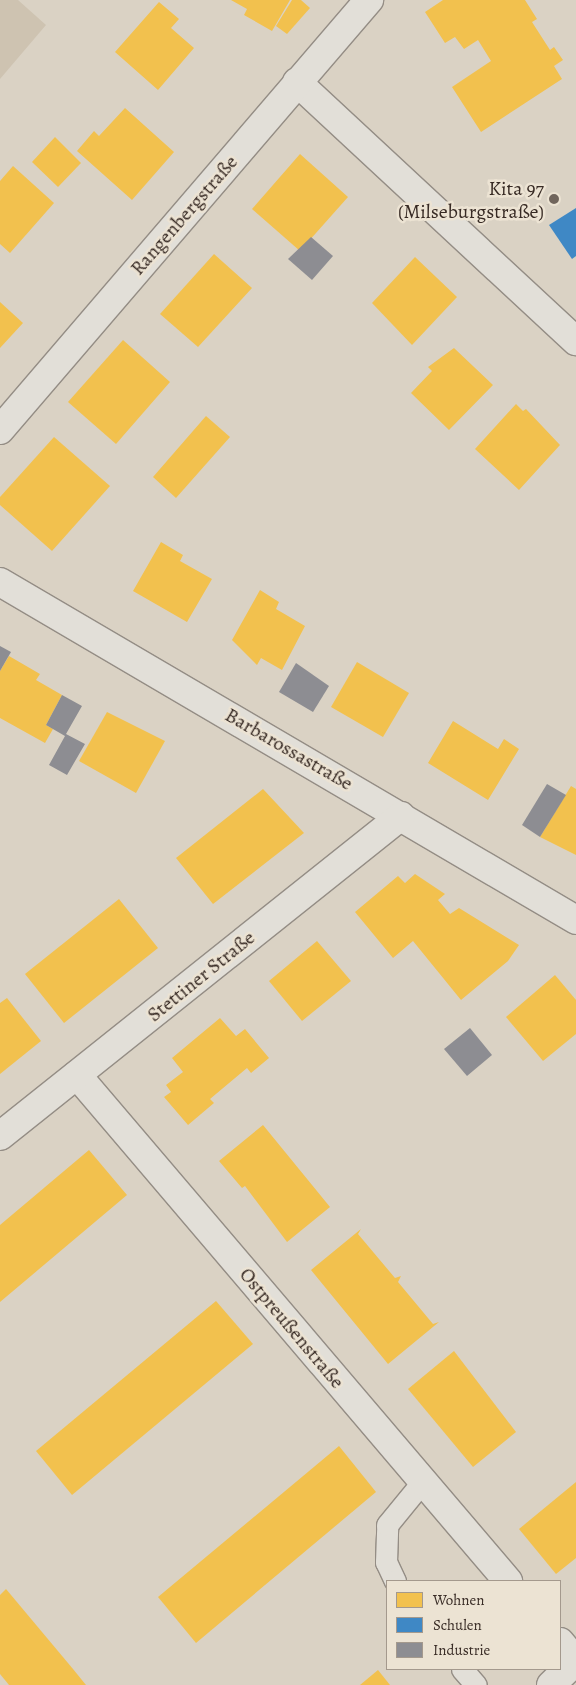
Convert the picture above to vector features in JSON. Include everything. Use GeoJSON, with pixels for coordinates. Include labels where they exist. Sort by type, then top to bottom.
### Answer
{"type":"FeatureCollection","features":[{"type":"Feature","properties":{"kind":"street","name":"Rangenbergstraße"},"geometry":{"type":"LineString","coordinates":[[0,430],[369,0]]}},
{"type":"Feature","properties":{"kind":"street"},"geometry":{"type":"LineString","coordinates":[[298,82],[576,341]]}},
{"type":"Feature","properties":{"kind":"street","name":"Barbarossastraße"},"geometry":{"type":"LineString","coordinates":[[0,582],[576,920]]}},
{"type":"Feature","properties":{"kind":"street","name":"Stettiner Straße"},"geometry":{"type":"LineString","coordinates":[[0,1136],[401,816]]}},
{"type":"Feature","properties":{"kind":"street","name":"Ostpreußenstraße"},"geometry":{"type":"LineString","coordinates":[[77,1075],[507,1580]]}},
{"type":"Feature","properties":{"kind":"street"},"geometry":{"type":"LineString","coordinates":[[551,1685],[576,1661],[561,1643]]}},
{"type":"Feature","properties":{"kind":"lane"},"geometry":{"type":"LineString","coordinates":[[395,1580],[386,1562],[387,1525],[423,1481]]}},
{"type":"Feature","properties":{"kind":"lane"},"geometry":{"type":"LineString","coordinates":[[463,1670],[476,1685]]}},
{"type":"Feature","properties":{"kind":"shaded area"},"geometry":{"type":"Polygon","coordinates":[[[0,0],[18,0],[46,25],[0,79],[0,0]]]}},
{"type":"Feature","properties":{"kind":"building: Wohnen"},"geometry":{"type":"Polygon","coordinates":[[[231,0],[290,0],[272,31],[244,15],[247,9],[231,0]]]}},
{"type":"Feature","properties":{"kind":"building: Wohnen"},"geometry":{"type":"Polygon","coordinates":[[[292,0],[301,0],[310,8],[287,34],[276,26],[292,0]]]}},
{"type":"Feature","properties":{"kind":"building: Wohnen"},"geometry":{"type":"Polygon","coordinates":[[[443,0],[525,0],[537,19],[532,22],[550,50],[554,47],[563,60],[554,66],[562,79],[481,132],[452,87],[491,61],[478,40],[464,49],[455,37],[445,43],[425,12],[443,0]]]}},
{"type":"Feature","properties":{"kind":"building: Wohnen"},"geometry":{"type":"Polygon","coordinates":[[[159,2],[179,19],[171,28],[194,48],[158,90],[115,52],[159,2]]]}},
{"type":"Feature","properties":{"kind":"building: Wohnen"},"geometry":{"type":"Polygon","coordinates":[[[125,108],[174,152],[132,200],[77,151],[94,131],[99,136],[125,108]]]}},
{"type":"Feature","properties":{"kind":"building: Wohnen"},"geometry":{"type":"Polygon","coordinates":[[[55,137],[81,163],[58,187],[32,162],[55,137]]]}},
{"type":"Feature","properties":{"kind":"building: Wohnen"},"geometry":{"type":"Polygon","coordinates":[[[300,154],[348,197],[300,251],[252,209],[300,154]]]}},
{"type":"Feature","properties":{"kind":"building: Wohnen"},"geometry":{"type":"Polygon","coordinates":[[[13,166],[54,203],[10,253],[0,244],[0,181],[13,166]]]}},
{"type":"Feature","properties":{"kind":"building: Wohnen"},"geometry":{"type":"Polygon","coordinates":[[[214,254],[252,288],[198,347],[160,314],[214,254]]]}},
{"type":"Feature","properties":{"kind":"building: Wohnen"},"geometry":{"type":"Polygon","coordinates":[[[415,257],[457,297],[412,345],[372,303],[415,257]]]}},
{"type":"Feature","properties":{"kind":"building: Wohnen"},"geometry":{"type":"Polygon","coordinates":[[[0,302],[23,323],[0,348],[0,302]]]}},
{"type":"Feature","properties":{"kind":"building: Wohnen"},"geometry":{"type":"Polygon","coordinates":[[[123,340],[170,382],[116,444],[68,402],[123,340]]]}},
{"type":"Feature","properties":{"kind":"building: Wohnen"},"geometry":{"type":"Polygon","coordinates":[[[454,348],[493,385],[449,430],[411,393],[432,371],[428,367],[454,348]]]}},
{"type":"Feature","properties":{"kind":"building: Wohnen"},"geometry":{"type":"Polygon","coordinates":[[[516,404],[523,411],[526,409],[560,445],[519,490],[475,449],[516,404]]]}},
{"type":"Feature","properties":{"kind":"building: Wohnen"},"geometry":{"type":"Polygon","coordinates":[[[206,416],[230,437],[176,498],[153,477],[206,416]]]}},
{"type":"Feature","properties":{"kind":"building: Wohnen"},"geometry":{"type":"Polygon","coordinates":[[[54,437],[110,486],[52,551],[0,505],[0,497],[54,437]]]}},
{"type":"Feature","properties":{"kind":"building: Wohnen"},"geometry":{"type":"Polygon","coordinates":[[[161,542],[183,555],[180,561],[212,579],[187,622],[133,591],[161,542]]]}},
{"type":"Feature","properties":{"kind":"building: Wohnen"},"geometry":{"type":"Polygon","coordinates":[[[260,590],[279,602],[276,609],[305,626],[282,670],[261,658],[257,665],[232,640],[260,590]]]}},
{"type":"Feature","properties":{"kind":"building: Wohnen"},"geometry":{"type":"Polygon","coordinates":[[[9,656],[40,674],[36,680],[62,695],[46,725],[53,729],[45,743],[0,718],[0,671],[9,656]]]}},
{"type":"Feature","properties":{"kind":"building: Wohnen"},"geometry":{"type":"Polygon","coordinates":[[[357,662],[409,693],[383,737],[331,707],[357,662]]]}},
{"type":"Feature","properties":{"kind":"building: Wohnen"},"geometry":{"type":"Polygon","coordinates":[[[107,712],[165,741],[136,793],[79,761],[107,712]]]}},
{"type":"Feature","properties":{"kind":"building: Wohnen"},"geometry":{"type":"Polygon","coordinates":[[[453,721],[498,749],[504,739],[519,749],[488,800],[428,763],[453,721]]]}},
{"type":"Feature","properties":{"kind":"building: Wohnen"},"geometry":{"type":"Polygon","coordinates":[[[571,786],[576,789],[576,855],[540,837],[571,786]]]}},
{"type":"Feature","properties":{"kind":"building: Wohnen"},"geometry":{"type":"Polygon","coordinates":[[[263,789],[304,833],[213,904],[176,858],[263,789]]]}},
{"type":"Feature","properties":{"kind":"building: Wohnen"},"geometry":{"type":"Polygon","coordinates":[[[415,874],[445,894],[438,900],[450,914],[459,908],[519,945],[508,961],[461,1000],[413,941],[393,958],[355,912],[398,876],[405,883],[415,874]]]}},
{"type":"Feature","properties":{"kind":"building: Wohnen"},"geometry":{"type":"Polygon","coordinates":[[[119,899],[158,948],[64,1023],[25,974],[119,899]]]}},
{"type":"Feature","properties":{"kind":"building: Wohnen"},"geometry":{"type":"Polygon","coordinates":[[[317,941],[351,981],[302,1021],[269,981],[317,941]]]}},
{"type":"Feature","properties":{"kind":"building: Wohnen"},"geometry":{"type":"Polygon","coordinates":[[[555,975],[576,1000],[576,1034],[543,1061],[506,1017],[555,975]]]}},
{"type":"Feature","properties":{"kind":"building: Wohnen"},"geometry":{"type":"Polygon","coordinates":[[[7,998],[41,1041],[0,1074],[0,1003],[7,998]]]}},
{"type":"Feature","properties":{"kind":"building: Wohnen"},"geometry":{"type":"Polygon","coordinates":[[[220,1018],[236,1036],[245,1029],[269,1058],[251,1073],[247,1068],[210,1099],[214,1103],[188,1125],[164,1097],[171,1092],[166,1085],[183,1072],[172,1058],[220,1018]]]}},
{"type":"Feature","properties":{"kind":"building: Wohnen"},"geometry":{"type":"Polygon","coordinates":[[[263,1125],[330,1207],[287,1242],[245,1186],[242,1188],[219,1161],[263,1125]]]}},
{"type":"Feature","properties":{"kind":"building: Wohnen"},"geometry":{"type":"Polygon","coordinates":[[[89,1150],[127,1195],[0,1302],[0,1225],[89,1150]]]}},
{"type":"Feature","properties":{"kind":"building: Wohnen"},"geometry":{"type":"Polygon","coordinates":[[[361,1229],[358,1234],[395,1278],[401,1276],[398,1282],[433,1324],[439,1322],[388,1364],[311,1270],[361,1229]]]}},
{"type":"Feature","properties":{"kind":"building: Wohnen"},"geometry":{"type":"Polygon","coordinates":[[[216,1301],[253,1344],[72,1495],[36,1451],[216,1301]]]}},
{"type":"Feature","properties":{"kind":"building: Wohnen"},"geometry":{"type":"Polygon","coordinates":[[[454,1351],[516,1432],[473,1467],[408,1389],[454,1351]]]}},
{"type":"Feature","properties":{"kind":"building: Wohnen"},"geometry":{"type":"Polygon","coordinates":[[[339,1446],[376,1492],[196,1643],[158,1597],[339,1446]]]}},
{"type":"Feature","properties":{"kind":"building: Wohnen"},"geometry":{"type":"Polygon","coordinates":[[[576,1482],[576,1558],[556,1574],[519,1529],[576,1482]]]}},
{"type":"Feature","properties":{"kind":"building: Wohnen"},"geometry":{"type":"Polygon","coordinates":[[[6,1589],[86,1685],[9,1685],[0,1674],[0,1595],[6,1589]]]}},
{"type":"Feature","properties":{"kind":"building: Wohnen"},"geometry":{"type":"Polygon","coordinates":[[[378,1670],[390,1685],[360,1685],[378,1670]]]}},
{"type":"Feature","properties":{"kind":"building: Schulen"},"geometry":{"type":"Polygon","coordinates":[[[576,208],[576,256],[572,259],[549,225],[576,208]]]}},
{"type":"Feature","properties":{"kind":"building: Industrie"},"geometry":{"type":"Polygon","coordinates":[[[311,237],[333,256],[312,280],[288,259],[311,237]]]}},
{"type":"Feature","properties":{"kind":"building: Industrie"},"geometry":{"type":"Polygon","coordinates":[[[0,646],[11,652],[0,671],[0,646]]]}},
{"type":"Feature","properties":{"kind":"building: Industrie"},"geometry":{"type":"Polygon","coordinates":[[[296,663],[329,686],[313,712],[279,692],[296,663]]]}},
{"type":"Feature","properties":{"kind":"building: Industrie"},"geometry":{"type":"Polygon","coordinates":[[[62,695],[82,706],[66,734],[85,744],[67,775],[49,765],[65,736],[46,725],[62,695]]]}},
{"type":"Feature","properties":{"kind":"building: Industrie"},"geometry":{"type":"Polygon","coordinates":[[[547,784],[566,795],[540,837],[522,825],[547,784]]]}},
{"type":"Feature","properties":{"kind":"building: Industrie"},"geometry":{"type":"Polygon","coordinates":[[[470,1028],[492,1055],[467,1076],[444,1049],[470,1028]]]}},
{"type":"Feature","properties":{"kind":"place","name":"Kita 97 (Milseburgstraße)"},"geometry":{"type":"Point","coordinates":[554,199]}}]}
